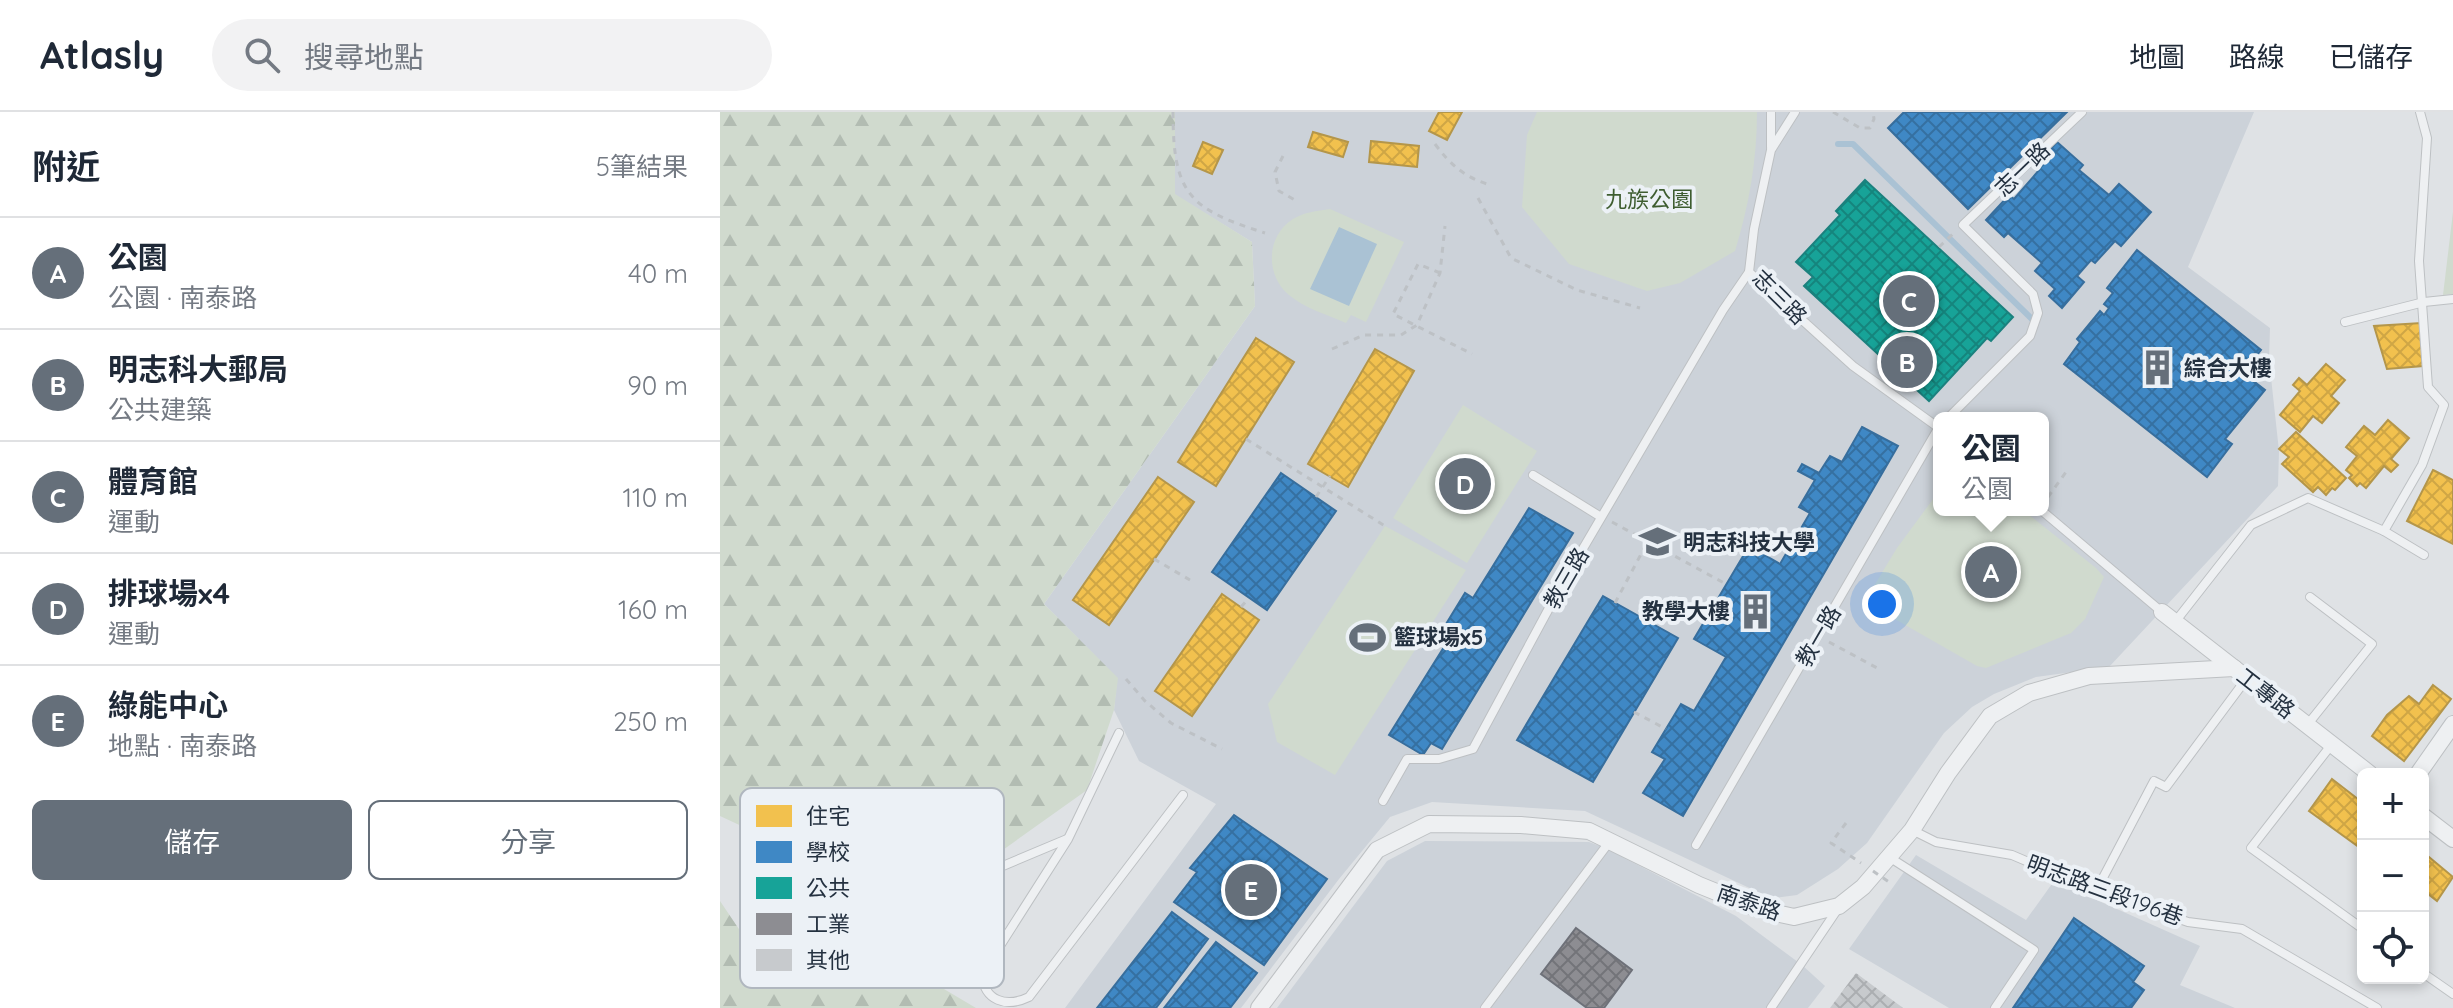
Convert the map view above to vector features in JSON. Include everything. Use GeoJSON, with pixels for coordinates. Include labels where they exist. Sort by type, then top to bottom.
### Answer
{"type":"FeatureCollection","features":[{"type":"Feature","properties":{"kind":"street","name":"工專路"},"geometry":{"type":"LineString","coordinates":[[2168,617],[2362,768]]}},
{"type":"Feature","properties":{"kind":"street","name":"南泰路"},"geometry":{"type":"LineString","coordinates":[[1259,1008],[1377,850],[1429,824],[1521,825],[1589,831],[1699,885],[1758,909],[1794,917],[1839,906],[1863,887],[1912,830],[1948,773],[1990,716],[2029,693],[2089,676],[2240,673]]}},
{"type":"Feature","properties":{"kind":"street"},"geometry":{"type":"LineString","coordinates":[[2422,768],[2453,724]]}},
{"type":"Feature","properties":{"kind":"street"},"geometry":{"type":"LineString","coordinates":[[2429,821],[2453,839]]}},
{"type":"Feature","properties":{"kind":"lane"},"geometry":{"type":"LineString","coordinates":[[1771,112],[1771,150]]}},
{"type":"Feature","properties":{"kind":"lane","name":"志三路"},"geometry":{"type":"LineString","coordinates":[[1795,112],[1771,150],[1754,229],[1749,272],[1853,366],[1933,424]]}},
{"type":"Feature","properties":{"kind":"lane","name":"志一路"},"geometry":{"type":"LineString","coordinates":[[1963,225],[2082,112]]}},
{"type":"Feature","properties":{"kind":"lane"},"geometry":{"type":"LineString","coordinates":[[2384,531],[2422,465],[2444,405],[2428,387],[2419,261],[2427,138],[2420,112]]}},
{"type":"Feature","properties":{"kind":"lane"},"geometry":{"type":"LineString","coordinates":[[1954,412],[2030,336],[2038,313],[2033,294],[1963,225]]}},
{"type":"Feature","properties":{"kind":"lane","name":"教三路"},"geometry":{"type":"LineString","coordinates":[[1383,801],[1407,759],[1439,759],[1473,749],[1601,517],[1723,310],[1749,272]]}},
{"type":"Feature","properties":{"kind":"lane"},"geometry":{"type":"LineString","coordinates":[[2345,322],[2424,302],[2453,299]]}},
{"type":"Feature","properties":{"kind":"lane","name":"教一路"},"geometry":{"type":"LineString","coordinates":[[1696,845],[1933,438]]}},
{"type":"Feature","properties":{"kind":"lane"},"geometry":{"type":"LineString","coordinates":[[1533,475],[1601,517]]}},
{"type":"Feature","properties":{"kind":"lane"},"geometry":{"type":"LineString","coordinates":[[2048,516],[2168,617],[2251,525],[2308,498],[2384,531],[2424,555]]}},
{"type":"Feature","properties":{"kind":"lane"},"geometry":{"type":"LineString","coordinates":[[2307,725],[2372,644],[2310,597]]}},
{"type":"Feature","properties":{"kind":"lane"},"geometry":{"type":"LineString","coordinates":[[2096,891],[2154,781],[2166,787],[2240,673]]}},
{"type":"Feature","properties":{"kind":"lane"},"geometry":{"type":"LineString","coordinates":[[1004,939],[1068,839],[1119,733]]}},
{"type":"Feature","properties":{"kind":"lane"},"geometry":{"type":"LineString","coordinates":[[2332,744],[2251,848],[2357,925]]}},
{"type":"Feature","properties":{"kind":"lane"},"geometry":{"type":"LineString","coordinates":[[983,988],[991,998],[1006,1007],[1020,1005],[1029,997],[1183,795]]}},
{"type":"Feature","properties":{"kind":"lane","name":"明志路三段196巷"},"geometry":{"type":"LineString","coordinates":[[1912,830],[1936,842],[2012,855],[2096,891],[2188,922],[2242,929],[2377,1008]]}},
{"type":"Feature","properties":{"kind":"lane"},"geometry":{"type":"LineString","coordinates":[[1004,866],[1068,839]]}},
{"type":"Feature","properties":{"kind":"lane"},"geometry":{"type":"LineString","coordinates":[[1485,1008],[1610,841]]}},
{"type":"Feature","properties":{"kind":"lane"},"geometry":{"type":"LineString","coordinates":[[1888,857],[2034,950],[1995,1008]]}},
{"type":"Feature","properties":{"kind":"lane"},"geometry":{"type":"LineString","coordinates":[[1771,1008],[1839,906]]}},
{"type":"Feature","properties":{"kind":"lane"},"geometry":{"type":"LineString","coordinates":[[2429,977],[2453,994]]}},
{"type":"Feature","properties":{"kind":"path"},"geometry":{"type":"LineString","coordinates":[[1173,112],[1173,148],[1181,182],[1198,203],[1229,222],[1265,233]]}},
{"type":"Feature","properties":{"kind":"path"},"geometry":{"type":"LineString","coordinates":[[1833,112],[1860,128],[1870,128],[1873,112]]}},
{"type":"Feature","properties":{"kind":"path"},"geometry":{"type":"LineString","coordinates":[[1435,144],[1452,167],[1471,179],[1487,184]]}},
{"type":"Feature","properties":{"kind":"path"},"geometry":{"type":"LineString","coordinates":[[2034,144],[2046,154]]}},
{"type":"Feature","properties":{"kind":"path"},"geometry":{"type":"LineString","coordinates":[[1283,156],[1275,172],[1279,191],[1295,200]]}},
{"type":"Feature","properties":{"kind":"path"},"geometry":{"type":"LineString","coordinates":[[1478,198],[1511,258],[1577,290],[1640,308]]}},
{"type":"Feature","properties":{"kind":"path"},"geometry":{"type":"LineString","coordinates":[[1939,247],[1963,225]]}},
{"type":"Feature","properties":{"kind":"path"},"geometry":{"type":"LineString","coordinates":[[1332,349],[1364,335],[1401,335],[1417,325],[1440,273],[1445,226]]}},
{"type":"Feature","properties":{"kind":"path"},"geometry":{"type":"LineString","coordinates":[[1440,273],[1418,264],[1393,314],[1472,354]]}},
{"type":"Feature","properties":{"kind":"path"},"geometry":{"type":"LineString","coordinates":[[1246,439],[1385,526]]}},
{"type":"Feature","properties":{"kind":"path"},"geometry":{"type":"LineString","coordinates":[[2049,495],[2066,472]]}},
{"type":"Feature","properties":{"kind":"path"},"geometry":{"type":"LineString","coordinates":[[1316,497],[1330,476]]}},
{"type":"Feature","properties":{"kind":"path"},"geometry":{"type":"LineString","coordinates":[[1601,517],[1726,584]]}},
{"type":"Feature","properties":{"kind":"path"},"geometry":{"type":"LineString","coordinates":[[1615,603],[1648,541]]}},
{"type":"Feature","properties":{"kind":"path"},"geometry":{"type":"LineString","coordinates":[[1154,559],[1190,580]]}},
{"type":"Feature","properties":{"kind":"path"},"geometry":{"type":"LineString","coordinates":[[1241,607],[1249,598]]}},
{"type":"Feature","properties":{"kind":"path"},"geometry":{"type":"LineString","coordinates":[[1818,636],[1879,669]]}},
{"type":"Feature","properties":{"kind":"path"},"geometry":{"type":"LineString","coordinates":[[1126,679],[1145,701],[1171,723],[1222,749]]}},
{"type":"Feature","properties":{"kind":"path"},"geometry":{"type":"LineString","coordinates":[[1634,712],[1666,729]]}},
{"type":"Feature","properties":{"kind":"path"},"geometry":{"type":"LineString","coordinates":[[1846,823],[1831,843],[1892,884]]}},
{"type":"Feature","properties":{"kind":"shaded area","name":"明志科技大學"},"geometry":{"type":"Polygon","coordinates":[[[1175,112],[2254,112],[2188,267],[2270,328],[2269,359],[2279,451],[2278,486],[2109,667],[2036,677],[1994,694],[1972,707],[1944,733],[1867,843],[1838,869],[1797,895],[1773,898],[1585,811],[1432,802],[1390,817],[1241,1008],[1065,1008],[1216,804],[1139,761],[1114,710],[1117,678],[1044,604],[1255,306],[1252,242],[1175,195],[1175,112]]]}},
{"type":"Feature","properties":{"kind":"shaded area"},"geometry":{"type":"Polygon","coordinates":[[[1425,841],[1589,842],[1736,916],[1825,986],[1808,1008],[1277,1008],[1387,861],[1425,841]]]}},
{"type":"Feature","properties":{"kind":"shaded area"},"geometry":{"type":"Polygon","coordinates":[[[1916,855],[2026,920],[2054,881],[2200,946],[2180,985],[2235,1008],[1949,1008],[1849,949],[1916,855]]]}},
{"type":"Feature","properties":{"kind":"green space"},"geometry":{"type":"Polygon","coordinates":[[[720,112],[1175,112],[1175,194],[1252,242],[1255,306],[1044,604],[1118,678],[1114,710],[1087,790],[1004,849],[1004,788],[740,788],[740,825],[720,816],[720,112]]]}},
{"type":"Feature","properties":{"kind":"green space","name":"九族公園"},"geometry":{"type":"Polygon","coordinates":[[[1537,112],[1757,112],[1751,182],[1735,251],[1680,283],[1647,291],[1569,264],[1522,207],[1527,135],[1537,112]]]}},
{"type":"Feature","properties":{"kind":"green space"},"geometry":{"type":"Polygon","coordinates":[[[1330,209],[1404,242],[1366,322],[1351,315],[1346,323],[1295,300],[1281,287],[1276,277],[1272,256],[1284,226],[1302,215],[1330,209]]]}},
{"type":"Feature","properties":{"kind":"green space"},"geometry":{"type":"Polygon","coordinates":[[[2453,212],[2453,294],[2443,295],[2453,212]]]}},
{"type":"Feature","properties":{"kind":"green space"},"geometry":{"type":"Polygon","coordinates":[[[1463,405],[1537,451],[1467,563],[1393,518],[1463,405]]]}},
{"type":"Feature","properties":{"kind":"green space"},"geometry":{"type":"Polygon","coordinates":[[[1933,499],[1933,516],[2031,516],[2104,577],[2085,619],[2071,633],[1986,668],[1977,666],[1886,614],[1869,594],[1897,548],[1933,499]]]}},
{"type":"Feature","properties":{"kind":"green space","name":"籃球場x5"},"geometry":{"type":"Polygon","coordinates":[[[1385,526],[1466,570],[1335,775],[1277,742],[1268,704],[1385,526]]]}},
{"type":"Feature","properties":{"kind":"green space"},"geometry":{"type":"Polygon","coordinates":[[[720,901],[740,931],[740,988],[942,988],[976,1008],[720,1008],[720,901]]]}},
{"type":"Feature","properties":{"kind":"water"},"geometry":{"type":"Polygon","coordinates":[[[1339,227],[1377,244],[1349,306],[1310,289],[1339,227]]]}},
{"type":"Feature","properties":{"kind":"building: 住宅"},"geometry":{"type":"Polygon","coordinates":[[[1439,112],[1462,112],[1447,140],[1429,131],[1439,112]]]}},
{"type":"Feature","properties":{"kind":"building: 住宅"},"geometry":{"type":"Polygon","coordinates":[[[1313,132],[1348,142],[1343,157],[1308,147],[1313,132]]]}},
{"type":"Feature","properties":{"kind":"building: 住宅"},"geometry":{"type":"Polygon","coordinates":[[[1371,141],[1419,146],[1417,167],[1369,162],[1371,141]]]}},
{"type":"Feature","properties":{"kind":"building: 住宅"},"geometry":{"type":"Polygon","coordinates":[[[1203,142],[1223,150],[1212,174],[1193,166],[1203,142]]]}},
{"type":"Feature","properties":{"kind":"building: 住宅"},"geometry":{"type":"Polygon","coordinates":[[[2421,323],[2423,366],[2387,369],[2374,326],[2421,323]]]}},
{"type":"Feature","properties":{"kind":"building: 住宅"},"geometry":{"type":"Polygon","coordinates":[[[1256,338],[1294,362],[1216,486],[1178,462],[1256,338]]]}},
{"type":"Feature","properties":{"kind":"building: 住宅"},"geometry":{"type":"Polygon","coordinates":[[[1375,349],[1414,371],[1348,487],[1308,464],[1375,349]]]}},
{"type":"Feature","properties":{"kind":"building: 住宅"},"geometry":{"type":"Polygon","coordinates":[[[2326,364],[2345,380],[2331,396],[2339,403],[2322,423],[2313,416],[2300,432],[2280,415],[2300,391],[2293,385],[2299,378],[2307,385],[2326,364]]]}},
{"type":"Feature","properties":{"kind":"building: 住宅"},"geometry":{"type":"Polygon","coordinates":[[[2388,420],[2409,438],[2391,459],[2398,465],[2391,472],[2384,466],[2366,488],[2360,483],[2357,486],[2346,470],[2357,456],[2346,447],[2364,426],[2375,435],[2388,420]]]}},
{"type":"Feature","properties":{"kind":"building: 住宅"},"geometry":{"type":"Polygon","coordinates":[[[2296,432],[2346,478],[2335,490],[2332,488],[2326,495],[2318,487],[2313,492],[2282,464],[2289,457],[2279,449],[2296,432]]]}},
{"type":"Feature","properties":{"kind":"building: 住宅"},"geometry":{"type":"Polygon","coordinates":[[[2433,470],[2453,480],[2453,544],[2407,521],[2433,470]]]}},
{"type":"Feature","properties":{"kind":"building: 住宅"},"geometry":{"type":"Polygon","coordinates":[[[1158,477],[1194,502],[1109,625],[1073,600],[1158,477]]]}},
{"type":"Feature","properties":{"kind":"building: 住宅"},"geometry":{"type":"Polygon","coordinates":[[[1222,594],[1259,620],[1192,716],[1155,691],[1222,594]]]}},
{"type":"Feature","properties":{"kind":"building: 住宅"},"geometry":{"type":"Polygon","coordinates":[[[2433,685],[2451,699],[2404,761],[2372,736],[2387,715],[2409,696],[2419,704],[2433,685]]]}},
{"type":"Feature","properties":{"kind":"building: 住宅"},"geometry":{"type":"Polygon","coordinates":[[[2332,779],[2357,798],[2357,846],[2309,811],[2332,779]]]}},
{"type":"Feature","properties":{"kind":"building: 住宅"},"geometry":{"type":"Polygon","coordinates":[[[2429,857],[2453,877],[2437,901],[2429,895],[2429,857]]]}},
{"type":"Feature","properties":{"kind":"building: 學校"},"geometry":{"type":"Polygon","coordinates":[[[1904,112],[2067,112],[1968,209],[1888,128],[1904,112]]]}},
{"type":"Feature","properties":{"kind":"building: 學校"},"geometry":{"type":"Polygon","coordinates":[[[2057,142],[2083,165],[2079,170],[2109,195],[2119,184],[2151,212],[2121,246],[2115,241],[2095,263],[2091,260],[2077,276],[2084,282],[2062,308],[2049,296],[2055,289],[2035,271],[2042,263],[2008,233],[2004,237],[1986,220],[2009,195],[2014,199],[2040,169],[2036,165],[2057,142]]]}},
{"type":"Feature","properties":{"kind":"building: 學校","name":"綜合大樓"},"geometry":{"type":"Polygon","coordinates":[[[2137,250],[2261,350],[2243,373],[2265,390],[2225,439],[2232,444],[2207,477],[2064,364],[2080,342],[2077,339],[2100,311],[2104,315],[2109,308],[2104,304],[2113,293],[2107,288],[2137,250]]]}},
{"type":"Feature","properties":{"kind":"building: 學校","name":"教學大樓"},"geometry":{"type":"Polygon","coordinates":[[[1862,427],[1898,446],[1683,816],[1643,793],[1665,759],[1652,752],[1681,704],[1694,711],[1726,657],[1694,639],[1749,546],[1780,564],[1810,513],[1799,507],[1815,480],[1798,471],[1802,464],[1819,473],[1830,456],[1842,462],[1862,427]]]}},
{"type":"Feature","properties":{"kind":"building: 學校"},"geometry":{"type":"Polygon","coordinates":[[[1281,473],[1336,511],[1267,610],[1212,572],[1281,473]]]}},
{"type":"Feature","properties":{"kind":"building: 學校"},"geometry":{"type":"Polygon","coordinates":[[[1529,508],[1573,533],[1442,749],[1431,743],[1423,755],[1389,735],[1449,639],[1440,634],[1465,593],[1473,598],[1529,508]]]}},
{"type":"Feature","properties":{"kind":"building: 學校"},"geometry":{"type":"Polygon","coordinates":[[[1603,596],[1678,638],[1593,782],[1517,740],[1603,596]]]}},
{"type":"Feature","properties":{"kind":"building: 學校"},"geometry":{"type":"Polygon","coordinates":[[[1234,815],[1327,879],[1264,965],[1174,902],[1197,872],[1190,868],[1234,815]]]}},
{"type":"Feature","properties":{"kind":"building: 學校"},"geometry":{"type":"Polygon","coordinates":[[[1172,912],[1208,939],[1156,1008],[1097,1008],[1172,912]]]}},
{"type":"Feature","properties":{"kind":"building: 學校"},"geometry":{"type":"Polygon","coordinates":[[[2074,918],[2144,966],[2133,982],[2144,990],[2131,1008],[2013,1008],[2074,918]]]}},
{"type":"Feature","properties":{"kind":"building: 學校"},"geometry":{"type":"Polygon","coordinates":[[[1216,942],[1257,973],[1230,1008],[1164,1008],[1216,942]]]}},
{"type":"Feature","properties":{"kind":"building: 公共"},"geometry":{"type":"Polygon","coordinates":[[[1865,180],[2013,317],[1991,341],[1987,338],[1929,401],[1804,286],[1813,277],[1796,262],[1840,215],[1836,211],[1865,180]]]}},
{"type":"Feature","properties":{"kind":"building: 工業"},"geometry":{"type":"Polygon","coordinates":[[[1576,928],[1632,970],[1604,1008],[1587,1008],[1541,974],[1576,928]]]}},
{"type":"Feature","properties":{"kind":"building: 其他"},"geometry":{"type":"Polygon","coordinates":[[[1856,973],[1903,1008],[1830,1008],[1856,973]]]}},
{"type":"Feature","properties":{"kind":"waterway"},"geometry":{"type":"LineString","coordinates":[[1838,144],[1853,144],[2035,322]]}},
{"type":"Feature","properties":{"kind":"place","name":"體育館"},"geometry":{"type":"Point","coordinates":[1909,301]}},
{"type":"Feature","properties":{"kind":"place","name":"明志科大郵局"},"geometry":{"type":"Point","coordinates":[1907,362]}},
{"type":"Feature","properties":{"kind":"place","name":"綜合大樓"},"geometry":{"type":"Point","coordinates":[2158,368]}},
{"type":"Feature","properties":{"kind":"place","name":"排球場x4"},"geometry":{"type":"Point","coordinates":[1465,484]}},
{"type":"Feature","properties":{"kind":"place","name":"明志科技大學"},"geometry":{"type":"Point","coordinates":[1657,542]}},
{"type":"Feature","properties":{"kind":"place","name":"公園"},"geometry":{"type":"Point","coordinates":[1991,572]}},
{"type":"Feature","properties":{"kind":"place","name":"教學大樓"},"geometry":{"type":"Point","coordinates":[1756,611]}},
{"type":"Feature","properties":{"kind":"place","name":"籃球場x5"},"geometry":{"type":"Point","coordinates":[1368,637]}},
{"type":"Feature","properties":{"kind":"place","name":"綠能中心"},"geometry":{"type":"Point","coordinates":[1251,890]}}]}
